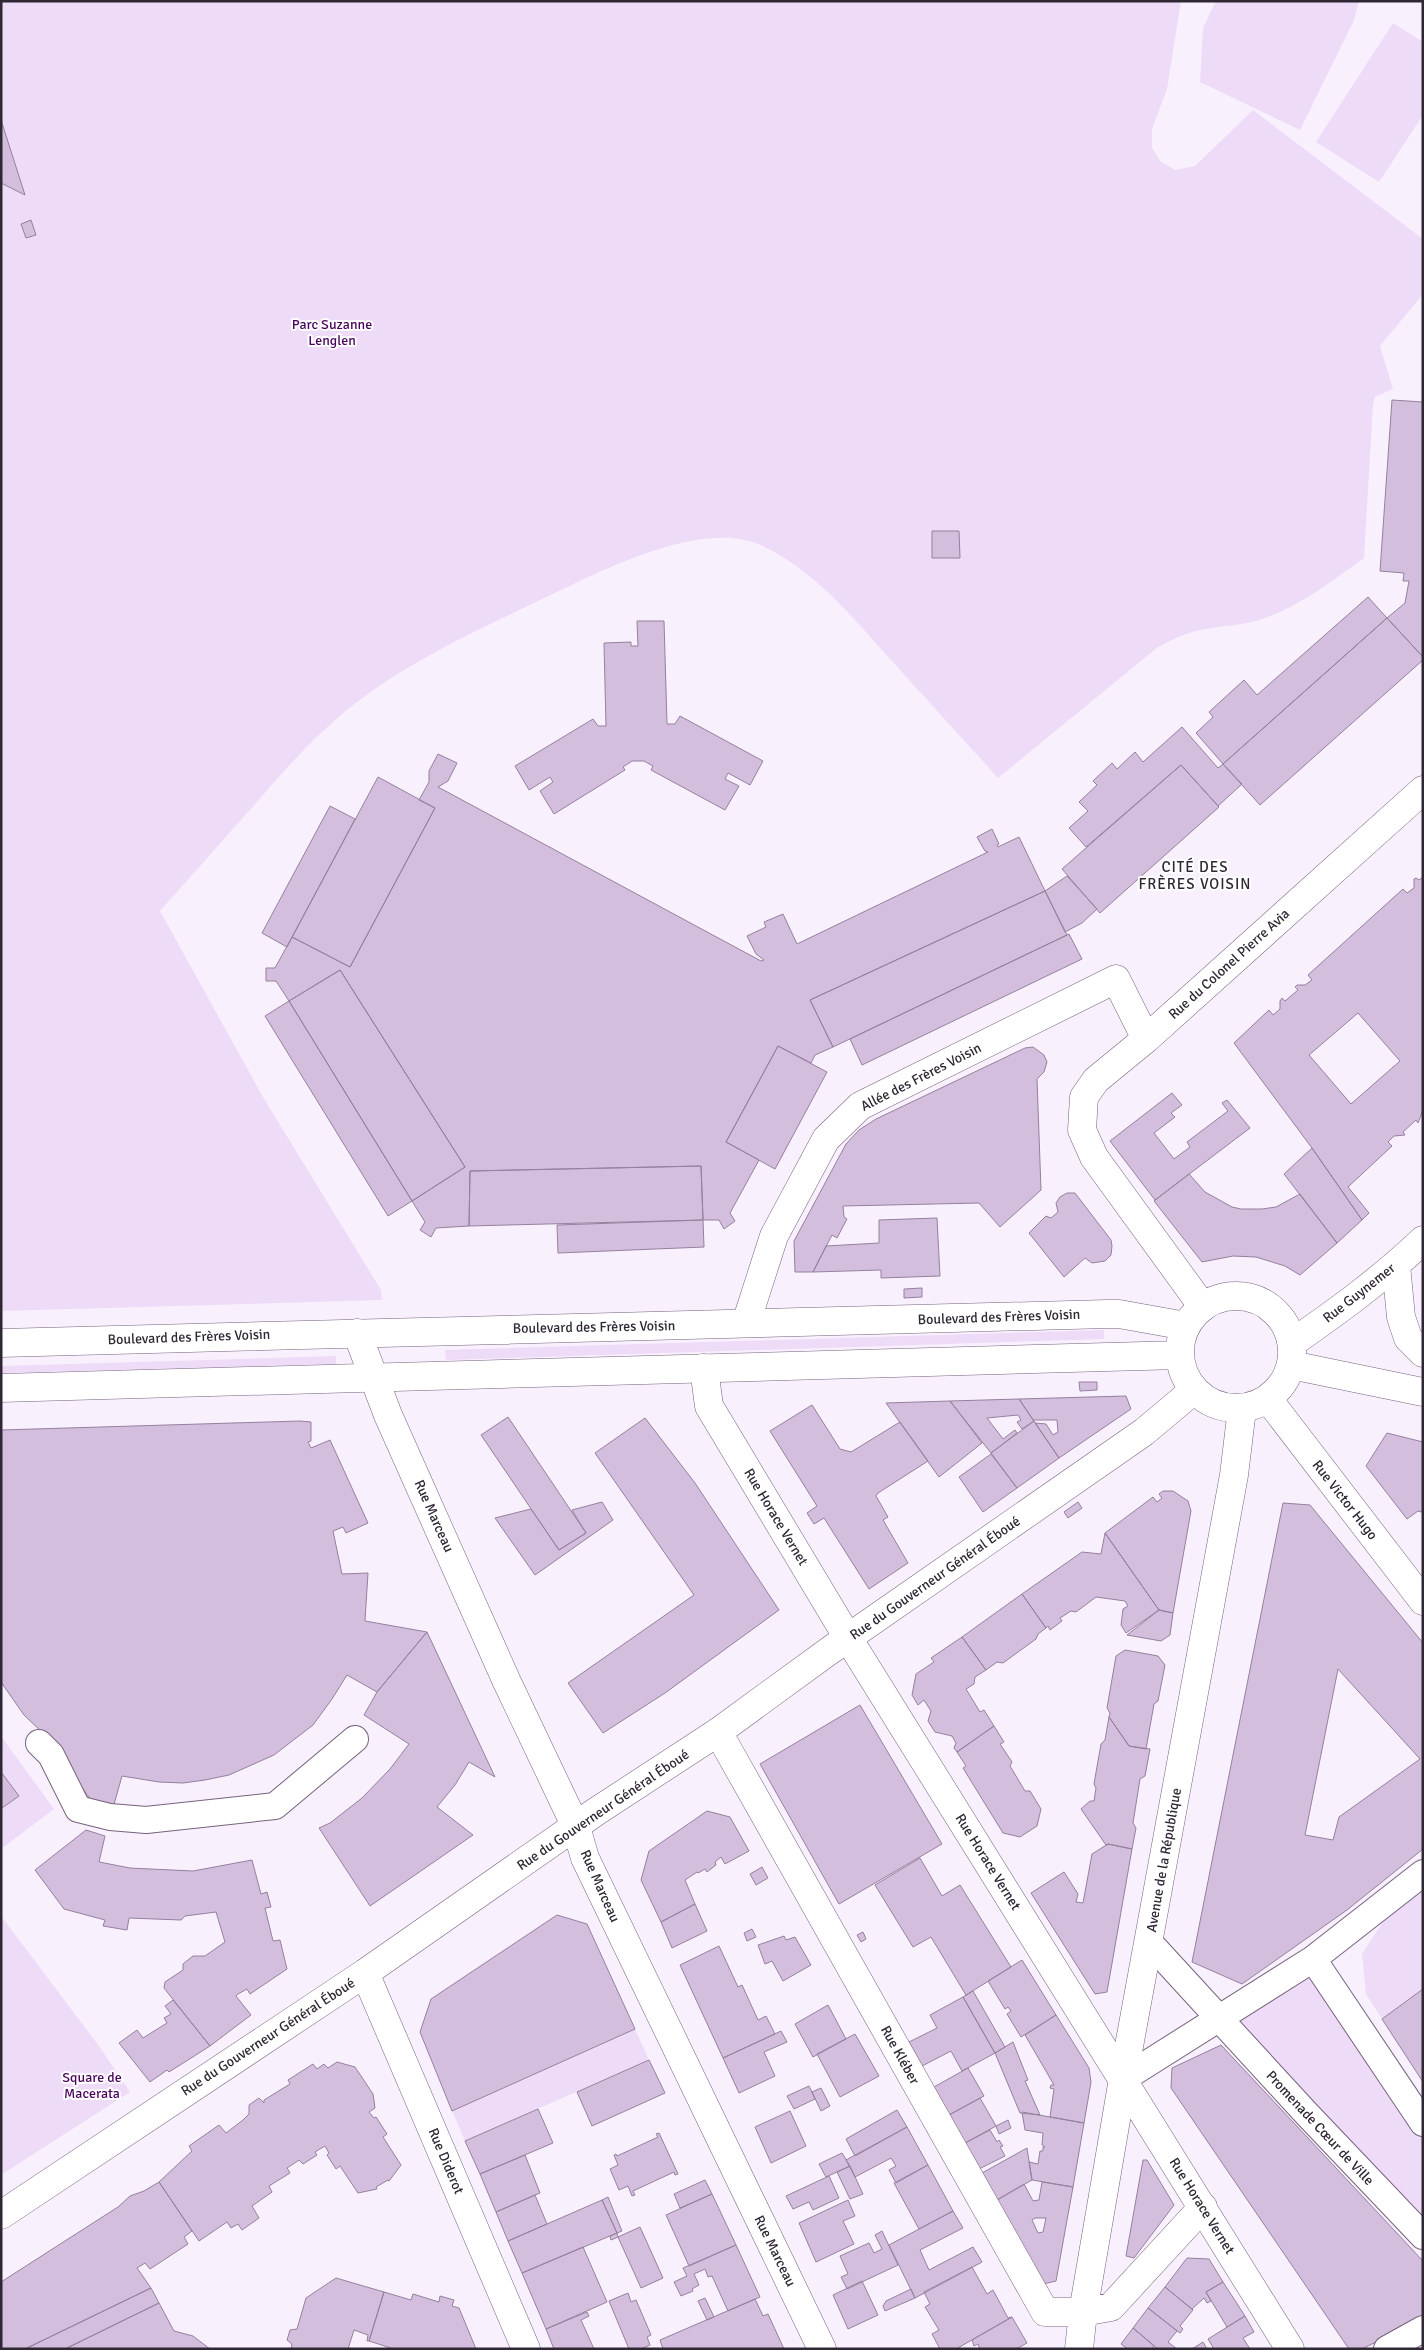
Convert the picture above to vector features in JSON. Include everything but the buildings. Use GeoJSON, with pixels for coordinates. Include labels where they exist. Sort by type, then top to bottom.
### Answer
{"type":"FeatureCollection","features":[{"type":"Feature","properties":{"kind":"street","name":"Rue du Colonel Pierre Avia"},"geometry":{"type":"LineString","coordinates":[[1195,1316],[1094,1157],[1082,1130],[1084,1097],[1096,1080],[1146,1039],[1423,790]]}},
{"type":"Feature","properties":{"kind":"street","name":"Allée des Frères Voisin"},"geometry":{"type":"LineString","coordinates":[[746,1323],[774,1236],[826,1140],[860,1106],[1116,979],[1146,1039]]}},
{"type":"Feature","properties":{"kind":"street","name":"Rue Guynemer"},"geometry":{"type":"LineString","coordinates":[[1291,1354],[1423,1240]]}},
{"type":"Feature","properties":{"kind":"street"},"geometry":{"type":"LineString","coordinates":[[1396,1265],[1401,1317],[1408,1338],[1423,1354]]}},
{"type":"Feature","properties":{"kind":"street"},"geometry":{"type":"LineString","coordinates":[[1236,1296],[1258,1301],[1268,1306],[1284,1322],[1291,1354],[1283,1384],[1268,1398],[1256,1405],[1242,1409],[1224,1408],[1208,1401],[1194,1390],[1184,1374],[1180,1355],[1181,1340],[1195,1316],[1224,1297],[1236,1296]]}},
{"type":"Feature","properties":{"kind":"street","name":"Boulevard des Frères Voisin"},"geometry":{"type":"LineString","coordinates":[[1,1343],[1119,1314],[1195,1316]]}},
{"type":"Feature","properties":{"kind":"street","name":"Rue Marceau"},"geometry":{"type":"LineString","coordinates":[[357,1333],[372,1377],[507,1682],[576,1827],[588,1864],[822,2349]]}},
{"type":"Feature","properties":{"kind":"street"},"geometry":{"type":"LineString","coordinates":[[1291,1354],[1423,1392]]}},
{"type":"Feature","properties":{"kind":"street"},"geometry":{"type":"LineString","coordinates":[[1,1388],[1180,1355]]}},
{"type":"Feature","properties":{"kind":"street","name":"Rue Horace Vernet"},"geometry":{"type":"LineString","coordinates":[[704,1368],[709,1406],[848,1638],[1290,2349]]}},
{"type":"Feature","properties":{"kind":"street","name":"Rue du Gouverneur Général Éboué"},"geometry":{"type":"LineString","coordinates":[[1,2215],[365,1973],[576,1827],[718,1732],[848,1638],[1144,1432],[1194,1390]]}},
{"type":"Feature","properties":{"kind":"street","name":"Rue Victor Hugo"},"geometry":{"type":"LineString","coordinates":[[1268,1398],[1423,1601]]}},
{"type":"Feature","properties":{"kind":"street","name":"Avenue de la République"},"geometry":{"type":"LineString","coordinates":[[1083,2312],[1123,2079],[1234,1475],[1242,1409]]}},
{"type":"Feature","properties":{"kind":"street","name":"Rue Kléber"},"geometry":{"type":"LineString","coordinates":[[718,1732],[1045,2312],[1083,2312]]}},
{"type":"Feature","properties":{"kind":"street"},"geometry":{"type":"LineString","coordinates":[[39,1743],[51,1755],[78,1809],[110,1817],[146,1820],[275,1806],[355,1739]]}},
{"type":"Feature","properties":{"kind":"street"},"geometry":{"type":"LineString","coordinates":[[1123,2079],[1313,1959],[1423,1873]]}},
{"type":"Feature","properties":{"kind":"street","name":"Promenade Cœur de Ville"},"geometry":{"type":"LineString","coordinates":[[1149,1942],[1423,2236]]}},
{"type":"Feature","properties":{"kind":"street"},"geometry":{"type":"LineString","coordinates":[[1313,1959],[1423,2123]]}},
{"type":"Feature","properties":{"kind":"street","name":"Rue Diderot"},"geometry":{"type":"LineString","coordinates":[[365,1973],[526,2349]]}},
{"type":"Feature","properties":{"kind":"street"},"geometry":{"type":"LineString","coordinates":[[1079,2349],[1083,2312],[1111,2307],[1202,2208]]}},
{"type":"Feature","properties":{"kind":"street"},"geometry":{"type":"LineString","coordinates":[[1387,2349],[1423,2329]]}},
{"type":"Feature","properties":{"kind":"green space","name":"Parc Suzanne Lenglen"},"geometry":{"type":"Polygon","coordinates":[[[1,1],[1181,1],[1167,89],[1152,129],[1152,148],[1160,161],[1175,170],[1195,166],[1253,110],[1423,239],[1423,294],[1380,346],[1393,389],[1375,397],[1373,404],[1364,558],[1317,591],[1279,613],[1249,623],[1195,631],[1158,647],[998,778],[830,594],[778,554],[758,544],[733,538],[706,539],[677,544],[617,564],[437,651],[365,696],[319,735],[287,768],[160,911],[263,1097],[381,1290],[382,1300],[1,1311],[1,1]]]}},
{"type":"Feature","properties":{"kind":"green space"},"geometry":{"type":"Polygon","coordinates":[[[1216,1],[1359,1],[1354,20],[1300,130],[1200,82],[1203,28],[1216,1]]]}},
{"type":"Feature","properties":{"kind":"green space"},"geometry":{"type":"Polygon","coordinates":[[[1393,23],[1423,42],[1423,115],[1379,182],[1316,142],[1393,23]]]}},
{"type":"Feature","properties":{"kind":"green space"},"geometry":{"type":"Polygon","coordinates":[[[1104,1330],[1104,1339],[446,1360],[445,1350],[1104,1330]]]}},
{"type":"Feature","properties":{"kind":"green space"},"geometry":{"type":"Polygon","coordinates":[[[336,1356],[336,1364],[1,1373],[1,1366],[336,1356]]]}},
{"type":"Feature","properties":{"kind":"green space"},"geometry":{"type":"Polygon","coordinates":[[[1,1736],[54,1809],[1,1849],[1,1736]]]}},
{"type":"Feature","properties":{"kind":"green space"},"geometry":{"type":"Polygon","coordinates":[[[1423,1892],[1423,1989],[1382,2019],[1366,1994],[1362,1954],[1388,1914],[1423,1892]]]}},
{"type":"Feature","properties":{"kind":"green space","name":"Square de Macerata"},"geometry":{"type":"Polygon","coordinates":[[[1,1916],[99,2046],[130,2092],[1,2175],[1,1916]]]}},
{"type":"Feature","properties":{"kind":"green space"},"geometry":{"type":"Polygon","coordinates":[[[1313,1959],[1423,2123],[1423,2236],[1219,2018],[1313,1959]]]}},
{"type":"Feature","properties":{"kind":"green space"},"geometry":{"type":"Polygon","coordinates":[[[635,2029],[649,2060],[465,2141],[452,2111],[635,2029]]]}},
{"type":"Feature","properties":{"kind":"district","name":"CITÉ DES FRÈRES VOISIN"},"geometry":{"type":"Point","coordinates":[1195,876]}}]}
